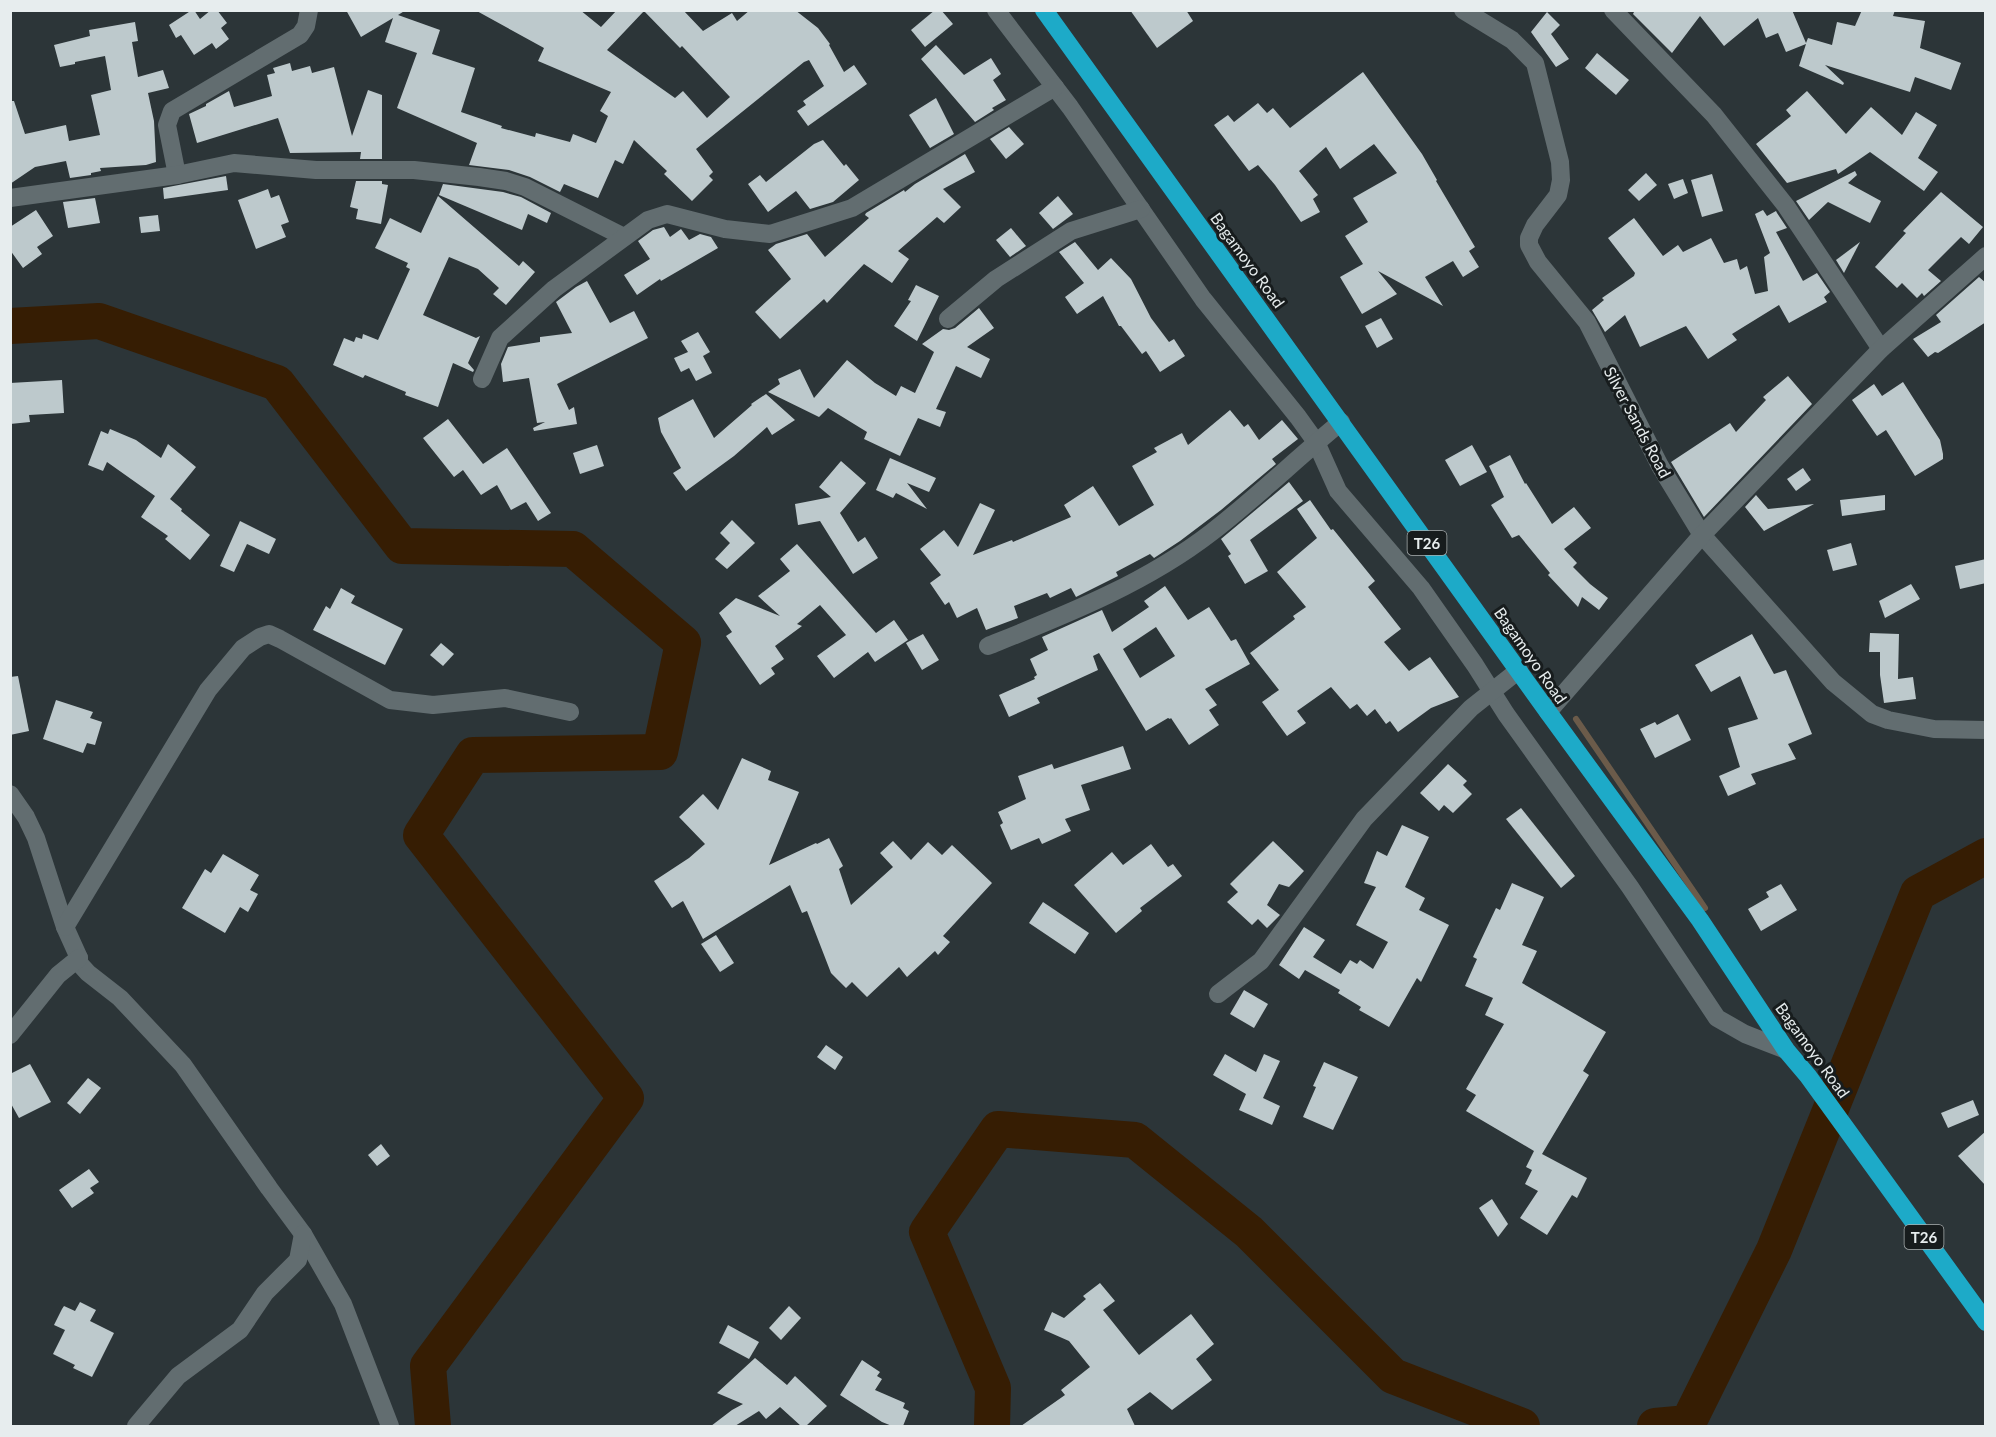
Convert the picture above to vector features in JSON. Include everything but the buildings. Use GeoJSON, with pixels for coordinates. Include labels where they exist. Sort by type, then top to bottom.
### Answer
{"type":"FeatureCollection","features":[{"type":"Feature","properties":{"kind":"highway","name":"Bagamoyo Road"},"geometry":{"type":"LineString","coordinates":[[1044,10],[1700,920],[1786,1050],[1808,1076],[1986,1322]]}},
{"type":"Feature","properties":{"kind":"street"},"geometry":{"type":"LineString","coordinates":[[177,174],[167,125],[172,111],[300,35],[306,26],[309,10]]}},
{"type":"Feature","properties":{"kind":"street"},"geometry":{"type":"LineString","coordinates":[[996,10],[1055,87],[1203,299],[1316,442],[1338,491],[1421,588],[1630,887],[1717,1018],[1745,1034],[1786,1050]]}},
{"type":"Feature","properties":{"kind":"street","name":"Silver Sands Road"},"geometry":{"type":"LineString","coordinates":[[1463,10],[1482,16],[1512,40],[1535,63],[1560,162],[1561,180],[1557,195],[1535,225],[1529,238],[1532,252],[1587,322],[1660,466],[1702,535],[1833,682],[1872,714],[1888,720],[1934,729],[1986,730]]}},
{"type":"Feature","properties":{"kind":"street"},"geometry":{"type":"LineString","coordinates":[[1613,10],[1714,115],[1786,206],[1881,349]]}},
{"type":"Feature","properties":{"kind":"street"},"geometry":{"type":"LineString","coordinates":[[482,379],[500,338],[554,289],[648,220],[667,214],[725,229],[770,234],[852,208],[1055,87]]}},
{"type":"Feature","properties":{"kind":"street"},"geometry":{"type":"LineString","coordinates":[[10,198],[177,174],[234,163],[316,170],[414,170],[506,181],[525,187],[624,237]]}},
{"type":"Feature","properties":{"kind":"street"},"geometry":{"type":"LineString","coordinates":[[948,319],[996,279],[1071,231],[1141,209]]}},
{"type":"Feature","properties":{"kind":"street"},"geometry":{"type":"LineString","coordinates":[[1548,712],[1702,535],[1881,349],[1986,256]]}},
{"type":"Feature","properties":{"kind":"street"},"geometry":{"type":"LineString","coordinates":[[988,646],[1055,619],[1131,584],[1175,558],[1212,533],[1341,422]]}},
{"type":"Feature","properties":{"kind":"street"},"geometry":{"type":"LineString","coordinates":[[65,927],[208,690],[243,648],[260,637],[269,634],[280,639],[390,700],[433,705],[505,698],[570,712]]}},
{"type":"Feature","properties":{"kind":"street"},"geometry":{"type":"LineString","coordinates":[[1218,994],[1261,961],[1364,819],[1471,708],[1519,670]]}},
{"type":"Feature","properties":{"kind":"street"},"geometry":{"type":"LineString","coordinates":[[10,794],[26,817],[36,838],[65,927],[79,958],[78,962],[88,973],[120,998],[183,1065],[268,1188],[303,1234],[343,1304],[390,1426]]}},
{"type":"Feature","properties":{"kind":"street"},"geometry":{"type":"LineString","coordinates":[[10,1035],[58,975],[79,958]]}},
{"type":"Feature","properties":{"kind":"street"},"geometry":{"type":"LineString","coordinates":[[136,1426],[178,1376],[240,1330],[265,1293],[298,1260],[303,1234]]}},
{"type":"Feature","properties":{"kind":"waterway"},"geometry":{"type":"LineString","coordinates":[[10,326],[99,321],[277,383],[402,546],[573,549],[683,643],[660,752],[473,755],[421,835],[626,1098],[428,1366],[433,1426]]}},
{"type":"Feature","properties":{"kind":"waterway"},"geometry":{"type":"LineString","coordinates":[[1576,719],[1705,908]]}},
{"type":"Feature","properties":{"kind":"waterway"},"geometry":{"type":"LineString","coordinates":[[1655,1426],[1688,1423],[1774,1250],[1918,893],[1986,856]]}},
{"type":"Feature","properties":{"kind":"waterway"},"geometry":{"type":"LineString","coordinates":[[992,1426],[993,1388],[927,1232],[998,1129],[1135,1140],[1249,1232],[1393,1376],[1522,1426]]}}]}
